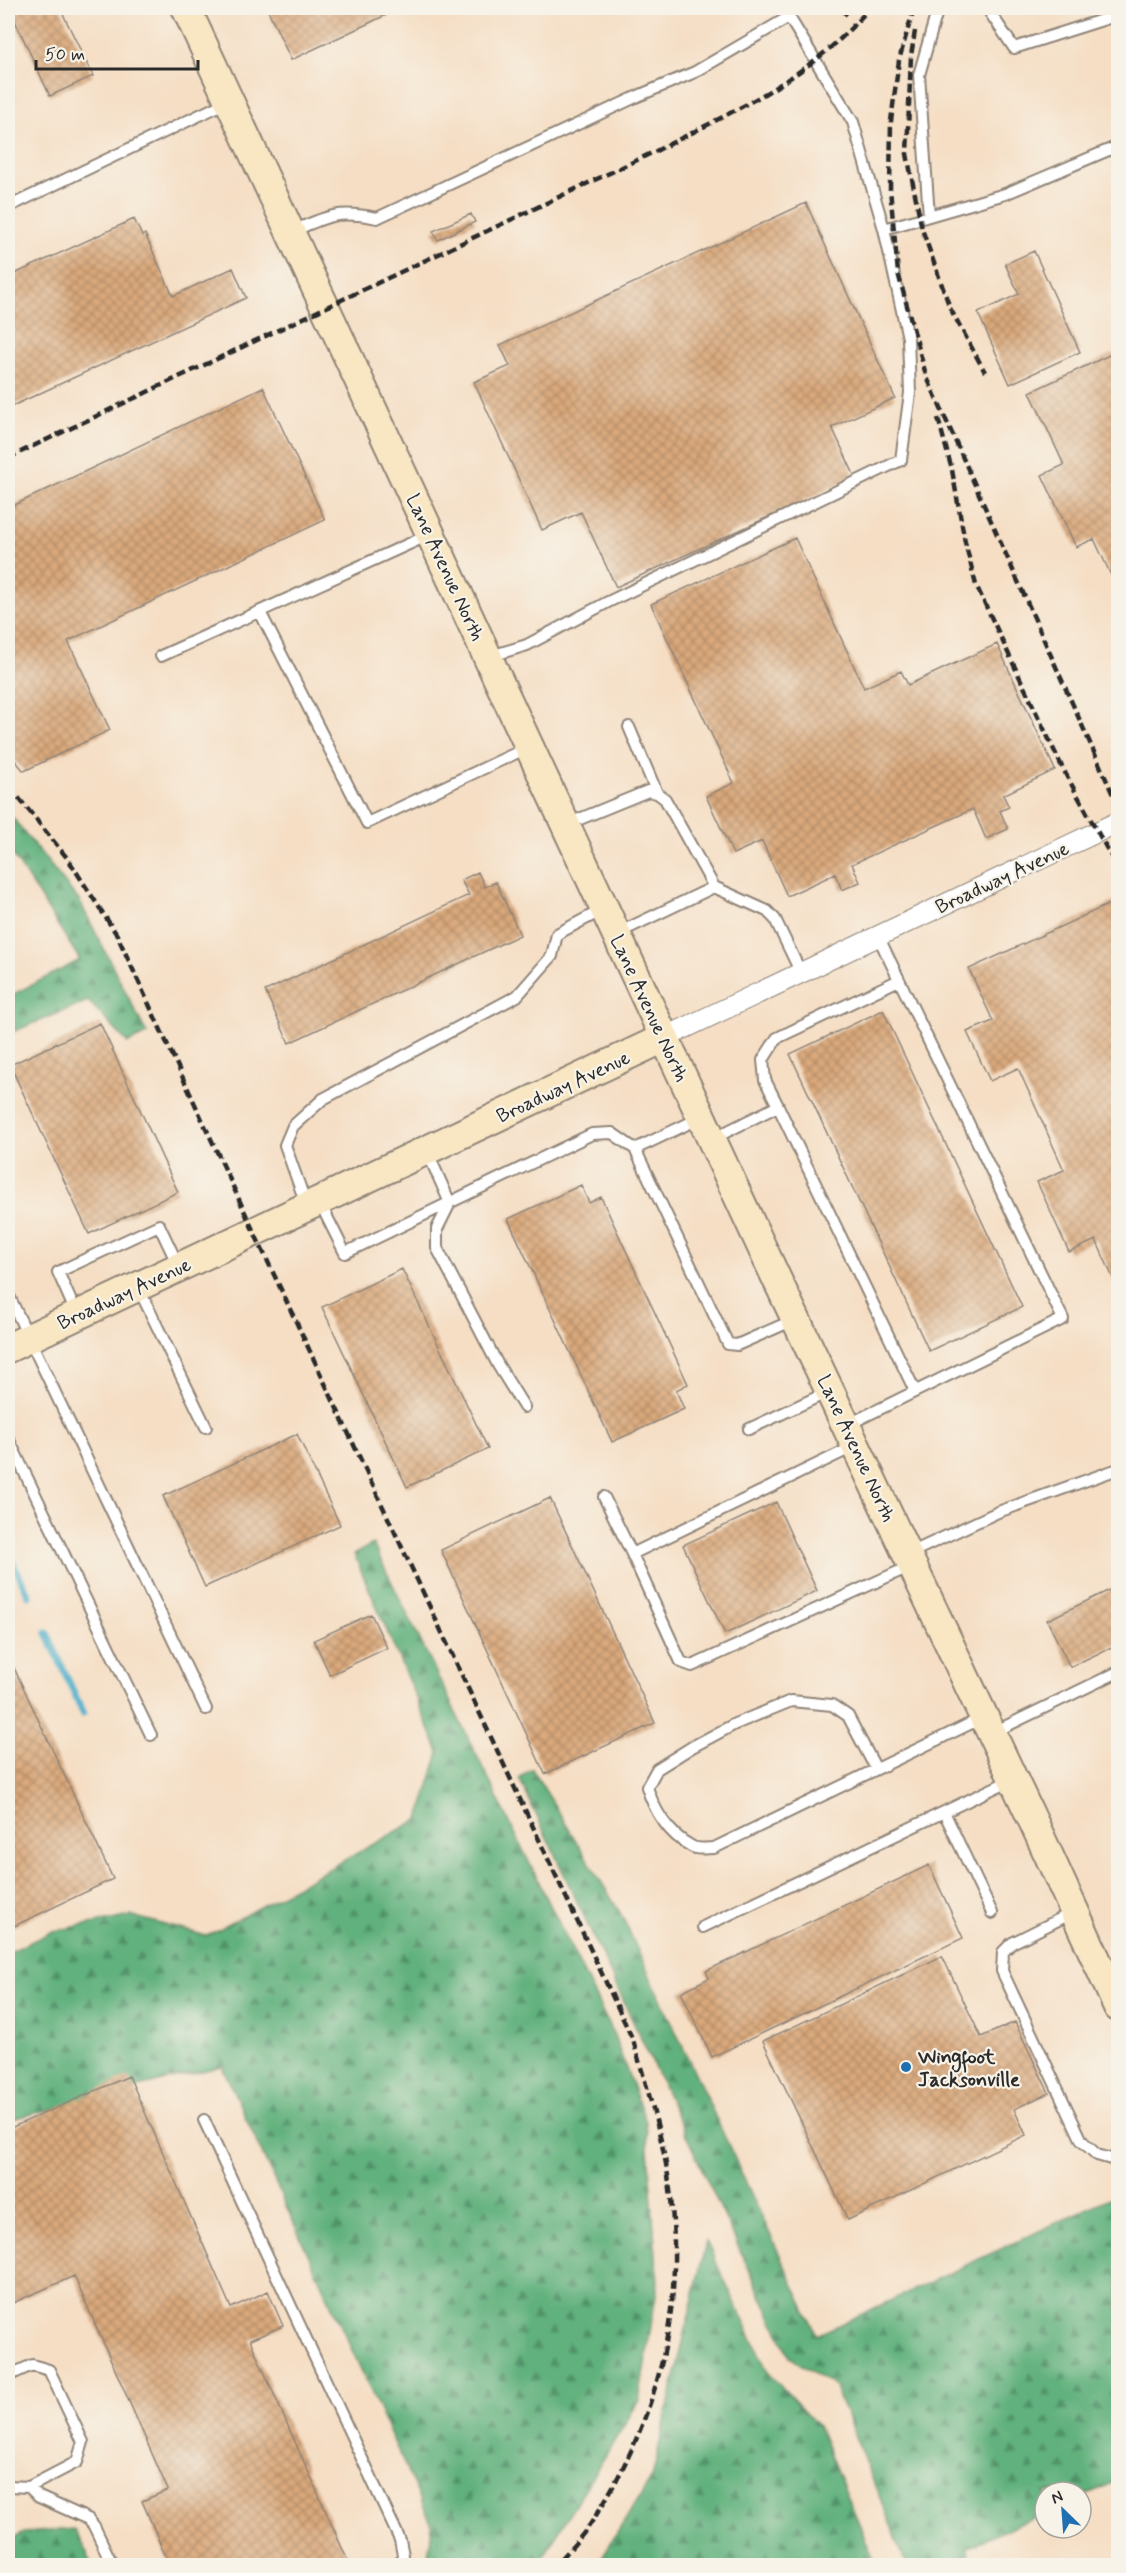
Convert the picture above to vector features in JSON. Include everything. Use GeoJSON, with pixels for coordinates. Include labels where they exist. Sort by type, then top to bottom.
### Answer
{"type":"FeatureCollection","features":[{"type":"Feature","properties":{"kind":"main road","name":"Lane Avenue North"},"geometry":{"type":"LineString","coordinates":[[186,8],[706,1128],[1014,1779],[1119,2007]]}},
{"type":"Feature","properties":{"kind":"main road","name":"Broadway Avenue"},"geometry":{"type":"LineString","coordinates":[[18,1343],[664,1038]]}},
{"type":"Feature","properties":{"kind":"street","name":"Broadway Avenue"},"geometry":{"type":"LineString","coordinates":[[664,1038],[1119,822]]}},
{"type":"Feature","properties":{"kind":"lane"},"geometry":{"type":"LineString","coordinates":[[929,216],[919,75],[938,8]]}},
{"type":"Feature","properties":{"kind":"lane"},"geometry":{"type":"LineString","coordinates":[[987,8],[1014,48],[1119,15]]}},
{"type":"Feature","properties":{"kind":"lane"},"geometry":{"type":"LineString","coordinates":[[291,232],[332,214],[355,214],[377,218],[638,96],[695,72],[786,12],[853,122],[884,229],[908,338],[910,393],[901,460],[608,602],[527,645],[488,657]]}},
{"type":"Feature","properties":{"kind":"lane"},"geometry":{"type":"LineString","coordinates":[[8,207],[230,101]]}},
{"type":"Feature","properties":{"kind":"lane"},"geometry":{"type":"LineString","coordinates":[[884,229],[1005,194],[1119,146]]}},
{"type":"Feature","properties":{"kind":"lane"},"geometry":{"type":"LineString","coordinates":[[161,656],[431,534]]}},
{"type":"Feature","properties":{"kind":"lane"},"geometry":{"type":"LineString","coordinates":[[260,612],[367,823],[530,747]]}},
{"type":"Feature","properties":{"kind":"lane"},"geometry":{"type":"LineString","coordinates":[[629,727],[657,793],[665,800],[714,887],[767,911],[775,919],[801,973]]}},
{"type":"Feature","properties":{"kind":"lane"},"geometry":{"type":"LineString","coordinates":[[566,825],[648,791],[657,793]]}},
{"type":"Feature","properties":{"kind":"lane"},"geometry":{"type":"LineString","coordinates":[[714,887],[610,921],[557,934],[552,956],[517,996],[324,1099],[293,1126],[285,1145],[313,1204],[345,1253],[592,1134],[612,1133],[635,1149],[728,1344],[737,1345],[796,1318]]}},
{"type":"Feature","properties":{"kind":"lane"},"geometry":{"type":"LineString","coordinates":[[632,1554],[851,1435],[915,1392],[1063,1319],[878,936]]}},
{"type":"Feature","properties":{"kind":"lane"},"geometry":{"type":"LineString","coordinates":[[899,980],[777,1038],[763,1060],[765,1080],[915,1392]]}},
{"type":"Feature","properties":{"kind":"lane"},"geometry":{"type":"LineString","coordinates":[[635,1149],[778,1106]]}},
{"type":"Feature","properties":{"kind":"lane"},"geometry":{"type":"LineString","coordinates":[[427,1150],[450,1203]]}},
{"type":"Feature","properties":{"kind":"lane"},"geometry":{"type":"LineString","coordinates":[[450,1203],[437,1229],[437,1248],[498,1365],[524,1407]]}},
{"type":"Feature","properties":{"kind":"lane"},"geometry":{"type":"LineString","coordinates":[[77,1315],[58,1272],[159,1225],[179,1267]]}},
{"type":"Feature","properties":{"kind":"lane"},"geometry":{"type":"LineString","coordinates":[[138,1287],[206,1427]]}},
{"type":"Feature","properties":{"kind":"lane"},"geometry":{"type":"LineString","coordinates":[[8,1294],[18,1343],[206,1709]]}},
{"type":"Feature","properties":{"kind":"lane"},"geometry":{"type":"LineString","coordinates":[[749,1428],[831,1391]]}},
{"type":"Feature","properties":{"kind":"lane"},"geometry":{"type":"LineString","coordinates":[[8,1438],[151,1736]]}},
{"type":"Feature","properties":{"kind":"lane"},"geometry":{"type":"LineString","coordinates":[[604,1497],[681,1662],[692,1666],[910,1560],[998,1512],[1119,1469]]}},
{"type":"Feature","properties":{"kind":"lane"},"geometry":{"type":"LineString","coordinates":[[876,1769],[848,1716],[832,1705],[791,1701],[735,1724],[692,1747],[657,1769],[647,1787],[653,1805],[669,1828],[692,1848],[714,1848],[876,1769],[1119,1672]]}},
{"type":"Feature","properties":{"kind":"lane"},"geometry":{"type":"LineString","coordinates":[[703,1927],[1014,1779]]}},
{"type":"Feature","properties":{"kind":"lane"},"geometry":{"type":"LineString","coordinates":[[944,1812],[992,1913]]}},
{"type":"Feature","properties":{"kind":"lane"},"geometry":{"type":"LineString","coordinates":[[1074,1912],[1012,1943],[1003,1953],[1002,1971],[1083,2141],[1097,2155],[1119,2161]]}},
{"type":"Feature","properties":{"kind":"lane"},"geometry":{"type":"LineString","coordinates":[[204,2120],[400,2540],[403,2555],[400,2565]]}},
{"type":"Feature","properties":{"kind":"lane"},"geometry":{"type":"LineString","coordinates":[[8,2376],[32,2365],[49,2370],[82,2442],[77,2462],[29,2487],[8,2486]]}},
{"type":"Feature","properties":{"kind":"lane"},"geometry":{"type":"LineString","coordinates":[[29,2487],[39,2496],[88,2519],[113,2565]]}},
{"type":"Feature","properties":{"kind":"green space"},"geometry":{"type":"Polygon","coordinates":[[[8,812],[80,902],[147,1034],[128,1043],[88,1001],[8,1034],[8,997],[80,960],[8,847],[8,812]]]}},
{"type":"Feature","properties":{"kind":"green space"},"geometry":{"type":"Polygon","coordinates":[[[373,1544],[612,2031],[646,2122],[658,2283],[639,2401],[538,2565],[427,2565],[432,2525],[222,2066],[8,2120],[8,1953],[53,1931],[132,1916],[207,1936],[419,1819],[439,1752],[354,1554],[373,1544]]]}},
{"type":"Feature","properties":{"kind":"green space"},"geometry":{"type":"Polygon","coordinates":[[[532,1769],[621,1914],[817,2335],[1118,2194],[1118,2480],[1093,2491],[1093,2480],[1033,2480],[1033,2518],[967,2547],[973,2565],[907,2565],[835,2387],[790,2357],[519,1778],[532,1769]]]}},
{"type":"Feature","properties":{"kind":"green space"},"geometry":{"type":"Polygon","coordinates":[[[706,2241],[768,2372],[818,2426],[876,2565],[597,2565],[652,2477],[706,2241]]]}},
{"type":"Feature","properties":{"kind":"green space"},"geometry":{"type":"Polygon","coordinates":[[[74,2529],[93,2565],[8,2565],[8,2542],[24,2533],[74,2529]]]}},
{"type":"Feature","properties":{"kind":"building"},"geometry":{"type":"Polygon","coordinates":[[[9,8],[60,8],[93,76],[50,96],[9,8]]]}},
{"type":"Feature","properties":{"kind":"building"},"geometry":{"type":"Polygon","coordinates":[[[267,8],[401,8],[291,60],[267,8]]]}},
{"type":"Feature","properties":{"kind":"building"},"geometry":{"type":"Polygon","coordinates":[[[806,203],[895,398],[832,427],[855,477],[616,587],[581,512],[542,530],[474,382],[510,366],[500,345],[806,203]]]}},
{"type":"Feature","properties":{"kind":"building"},"geometry":{"type":"Polygon","coordinates":[[[471,214],[475,222],[438,240],[433,231],[471,214]]]}},
{"type":"Feature","properties":{"kind":"building"},"geometry":{"type":"Polygon","coordinates":[[[134,219],[142,236],[145,234],[173,296],[233,268],[246,298],[8,408],[8,277],[134,219]]]}},
{"type":"Feature","properties":{"kind":"building"},"geometry":{"type":"Polygon","coordinates":[[[1034,251],[1080,352],[1010,384],[978,313],[1019,294],[1005,264],[1034,251]]]}},
{"type":"Feature","properties":{"kind":"building"},"geometry":{"type":"Polygon","coordinates":[[[1118,351],[1118,590],[1094,539],[1076,547],[1042,475],[1064,465],[1030,392],[1118,351]]]}},
{"type":"Feature","properties":{"kind":"building"},"geometry":{"type":"Polygon","coordinates":[[[263,387],[325,520],[68,641],[110,730],[24,771],[8,752],[8,508],[263,387]]]}},
{"type":"Feature","properties":{"kind":"building"},"geometry":{"type":"Polygon","coordinates":[[[795,538],[864,688],[901,671],[908,685],[997,644],[1055,770],[1003,795],[1009,807],[1000,811],[1008,829],[986,839],[973,809],[852,864],[860,882],[842,890],[835,874],[787,896],[762,841],[733,854],[706,796],[734,783],[651,604],[795,538]]]}},
{"type":"Feature","properties":{"kind":"building"},"geometry":{"type":"Polygon","coordinates":[[[478,872],[485,887],[496,882],[520,935],[289,1043],[265,991],[469,895],[461,880],[478,872]]]}},
{"type":"Feature","properties":{"kind":"building"},"geometry":{"type":"Polygon","coordinates":[[[1118,900],[1118,1289],[1096,1240],[1069,1252],[1037,1182],[1064,1170],[1018,1068],[990,1081],[967,1032],[993,1021],[969,969],[1118,900]]]}},
{"type":"Feature","properties":{"kind":"building"},"geometry":{"type":"Polygon","coordinates":[[[883,1010],[1022,1307],[929,1351],[790,1054],[883,1010]]]}},
{"type":"Feature","properties":{"kind":"building"},"geometry":{"type":"Polygon","coordinates":[[[100,1023],[178,1192],[89,1234],[10,1065],[100,1023]]]}},
{"type":"Feature","properties":{"kind":"building"},"geometry":{"type":"Polygon","coordinates":[[[581,1185],[589,1203],[601,1197],[688,1384],[676,1390],[684,1409],[612,1442],[508,1219],[581,1185]]]}},
{"type":"Feature","properties":{"kind":"building"},"geometry":{"type":"Polygon","coordinates":[[[402,1269],[488,1449],[407,1487],[322,1307],[402,1269]]]}},
{"type":"Feature","properties":{"kind":"building"},"geometry":{"type":"Polygon","coordinates":[[[297,1434],[340,1525],[205,1587],[163,1496],[297,1434]]]}},
{"type":"Feature","properties":{"kind":"building"},"geometry":{"type":"Polygon","coordinates":[[[550,1498],[655,1723],[545,1774],[441,1550],[550,1498]]]}},
{"type":"Feature","properties":{"kind":"building"},"geometry":{"type":"Polygon","coordinates":[[[776,1502],[817,1591],[725,1634],[683,1545],[776,1502]]]}},
{"type":"Feature","properties":{"kind":"building"},"geometry":{"type":"Polygon","coordinates":[[[1118,1586],[1118,1644],[1070,1667],[1047,1620],[1118,1586]]]}},
{"type":"Feature","properties":{"kind":"building"},"geometry":{"type":"Polygon","coordinates":[[[371,1614],[387,1648],[330,1675],[314,1640],[371,1614]]]}},
{"type":"Feature","properties":{"kind":"building"},"geometry":{"type":"Polygon","coordinates":[[[8,1655],[113,1879],[8,1929],[8,1655]]]}},
{"type":"Feature","properties":{"kind":"building"},"geometry":{"type":"Polygon","coordinates":[[[929,1865],[963,1938],[712,2057],[681,1992],[709,1978],[706,1971],[929,1865]]]}},
{"type":"Feature","properties":{"kind":"building","name":"Wingfoot Jacksonville"},"geometry":{"type":"Polygon","coordinates":[[[942,1956],[981,2037],[1015,2022],[1049,2093],[1014,2109],[1026,2135],[848,2220],[763,2041],[942,1956]]]}},
{"type":"Feature","properties":{"kind":"building"},"geometry":{"type":"Polygon","coordinates":[[[129,2076],[231,2308],[268,2291],[283,2326],[250,2340],[350,2566],[170,2566],[142,2501],[168,2490],[74,2276],[8,2305],[8,2129],[129,2076]]]}},
{"type":"Feature","properties":{"kind":"waterway"},"geometry":{"type":"LineString","coordinates":[[8,1552],[29,1596]]}},
{"type":"Feature","properties":{"kind":"waterway"},"geometry":{"type":"LineString","coordinates":[[47,1633],[83,1713]]}},
{"type":"Feature","properties":{"kind":"railway"},"geometry":{"type":"LineString","coordinates":[[844,15],[850,8]]}},
{"type":"Feature","properties":{"kind":"railway"},"geometry":{"type":"LineString","coordinates":[[8,458],[656,151],[727,115],[796,74],[818,58],[870,8]]}},
{"type":"Feature","properties":{"kind":"railway"},"geometry":{"type":"LineString","coordinates":[[914,8],[899,60],[891,121],[890,189],[898,273],[926,375],[1118,806]]}},
{"type":"Feature","properties":{"kind":"railway"},"geometry":{"type":"LineString","coordinates":[[915,31],[911,56],[907,154],[922,229],[950,308],[985,372]]}},
{"type":"Feature","properties":{"kind":"railway"},"geometry":{"type":"LineString","coordinates":[[938,418],[952,470],[965,542],[976,585],[1063,769],[1118,869]]}},
{"type":"Feature","properties":{"kind":"railway"},"geometry":{"type":"LineString","coordinates":[[8,789],[18,797],[68,859],[117,935],[633,2040],[659,2133],[670,2190],[674,2235],[674,2278],[670,2320],[662,2362],[635,2442],[593,2520],[555,2566]]}},
{"type":"Feature","properties":{"kind":"place","name":"Wingfoot Jacksonville"},"geometry":{"type":"Point","coordinates":[906,2067]}}]}
